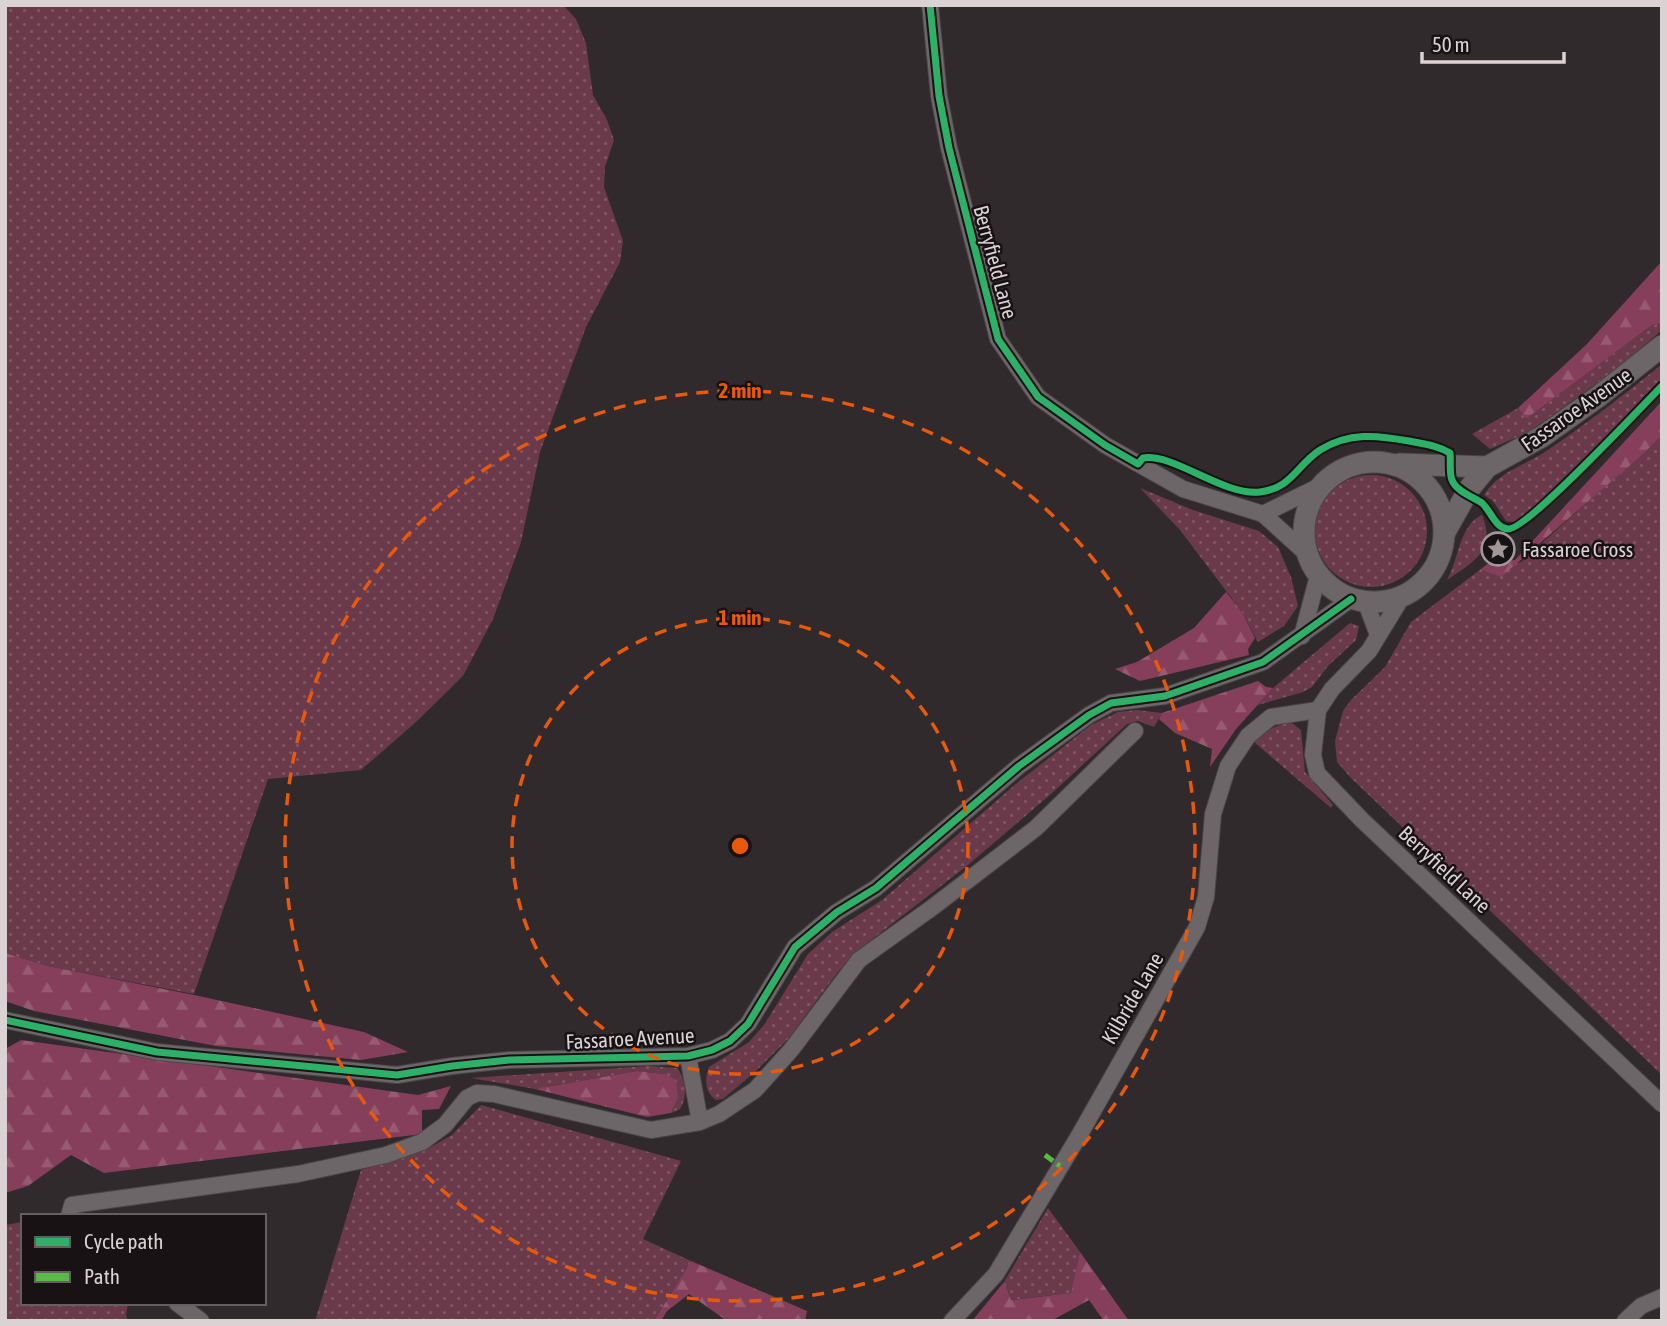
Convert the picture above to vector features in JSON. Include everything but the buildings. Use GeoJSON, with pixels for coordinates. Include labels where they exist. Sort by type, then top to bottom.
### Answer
{"type":"FeatureCollection","features":[{"type":"Feature","properties":{"kind":"street","name":"Berryfield Lane"},"geometry":{"type":"LineString","coordinates":[[929,5],[939,96],[949,148],[998,338],[1038,397],[1105,446],[1183,489],[1263,514],[1306,553]]}},
{"type":"Feature","properties":{"kind":"street","name":"Fassaroe Avenue"},"geometry":{"type":"LineString","coordinates":[[1487,467],[1543,436],[1600,396],[1662,346]]}},
{"type":"Feature","properties":{"kind":"street"},"geometry":{"type":"LineString","coordinates":[[1263,514],[1320,486],[1336,472],[1354,464],[1374,461],[1487,467]]}},
{"type":"Feature","properties":{"kind":"street"},"geometry":{"type":"LineString","coordinates":[[1320,486],[1308,506],[1303,529],[1306,553],[1318,576],[1333,590],[1359,601],[1385,602],[1402,597],[1419,586],[1433,571],[1442,553],[1445,532],[1441,510],[1430,490],[1414,474],[1393,464]]}},
{"type":"Feature","properties":{"kind":"street"},"geometry":{"type":"LineString","coordinates":[[1445,532],[1469,489],[1487,467]]}},
{"type":"Feature","properties":{"kind":"street"},"geometry":{"type":"LineString","coordinates":[[1302,636],[1318,576]]}},
{"type":"Feature","properties":{"kind":"street"},"geometry":{"type":"LineString","coordinates":[[1318,710],[1332,689],[1368,651],[1402,597]]}},
{"type":"Feature","properties":{"kind":"street"},"geometry":{"type":"LineString","coordinates":[[1359,601],[1378,635]]}},
{"type":"Feature","properties":{"kind":"street","name":"Fassaroe Avenue"},"geometry":{"type":"LineString","coordinates":[[5,1020],[158,1052],[397,1075],[509,1060],[688,1056],[712,1050],[730,1041],[748,1024],[794,947],[837,912],[877,888],[1019,766],[1088,716],[1111,703],[1165,696],[1264,662],[1359,601]]}},
{"type":"Feature","properties":{"kind":"street","name":"Berryfield Lane"},"geometry":{"type":"LineString","coordinates":[[1318,710],[1313,755],[1317,773],[1362,820],[1662,1104]]}},
{"type":"Feature","properties":{"kind":"street","name":"Kilbride Lane"},"geometry":{"type":"LineString","coordinates":[[951,1321],[996,1274],[1080,1134],[1197,927],[1206,897],[1213,814],[1228,766],[1248,736],[1271,718],[1318,710]]}},
{"type":"Feature","properties":{"kind":"street"},"geometry":{"type":"LineString","coordinates":[[70,1214],[72,1205],[298,1174],[386,1155],[422,1142],[445,1125],[467,1098],[477,1093],[494,1094],[651,1130],[701,1122],[719,1114],[755,1090],[791,1049],[859,960],[1036,828],[1135,731]]}},
{"type":"Feature","properties":{"kind":"street"},"geometry":{"type":"LineString","coordinates":[[688,1056],[701,1122]]}},
{"type":"Feature","properties":{"kind":"street"},"geometry":{"type":"LineString","coordinates":[[1625,1321],[1641,1306],[1662,1297]]}},
{"type":"Feature","properties":{"kind":"street"},"geometry":{"type":"LineString","coordinates":[[180,1305],[201,1321]]}},
{"type":"Feature","properties":{"kind":"shaded area"},"geometry":{"type":"Polygon","coordinates":[[[5,5],[563,5],[576,19],[586,43],[593,95],[607,120],[614,140],[605,167],[604,187],[623,241],[620,262],[586,327],[540,452],[521,542],[493,619],[463,676],[361,770],[268,779],[194,994],[48,966],[5,953],[5,5]]]}},
{"type":"Feature","properties":{"kind":"shaded area"},"geometry":{"type":"Polygon","coordinates":[[[1662,323],[1662,330],[1618,368],[1526,433],[1490,449],[1472,434],[1518,408],[1526,419],[1652,325],[1662,323]]]}},
{"type":"Feature","properties":{"kind":"shaded area"},"geometry":{"type":"Polygon","coordinates":[[[1662,364],[1662,382],[1525,516],[1513,522],[1506,521],[1493,501],[1484,495],[1490,487],[1504,475],[1575,431],[1662,364]]]}},
{"type":"Feature","properties":{"kind":"shaded area"},"geometry":{"type":"Polygon","coordinates":[[[1662,435],[1662,1075],[1351,778],[1337,762],[1335,741],[1343,711],[1385,667],[1411,622],[1481,569],[1521,562],[1662,435]]]}},
{"type":"Feature","properties":{"kind":"shaded area"},"geometry":{"type":"Polygon","coordinates":[[[1371,475],[1392,479],[1411,491],[1423,510],[1427,531],[1423,552],[1411,571],[1392,583],[1371,587],[1350,583],[1331,571],[1319,552],[1315,531],[1319,510],[1331,491],[1350,479],[1371,475]]]}},
{"type":"Feature","properties":{"kind":"shaded area"},"geometry":{"type":"Polygon","coordinates":[[[1140,488],[1193,510],[1259,531],[1278,547],[1291,577],[1298,606],[1284,626],[1258,642],[1242,612],[1180,530],[1140,488]]]}},
{"type":"Feature","properties":{"kind":"shaded area"},"geometry":{"type":"Polygon","coordinates":[[[1482,515],[1487,538],[1484,547],[1473,561],[1447,580],[1464,535],[1474,520],[1482,515]]]}},
{"type":"Feature","properties":{"kind":"shaded area"},"geometry":{"type":"Polygon","coordinates":[[[1350,623],[1359,626],[1356,640],[1328,666],[1312,687],[1258,705],[1273,688],[1350,623]]]}},
{"type":"Feature","properties":{"kind":"shaded area"},"geometry":{"type":"Polygon","coordinates":[[[1137,710],[1162,713],[1154,727],[1138,721],[1127,724],[968,865],[857,951],[837,973],[789,1038],[723,1099],[716,1100],[712,1097],[706,1085],[709,1067],[749,1042],[764,1025],[808,954],[832,932],[882,900],[1017,783],[1091,725],[1118,712],[1137,710]]]}},
{"type":"Feature","properties":{"kind":"shaded area"},"geometry":{"type":"Polygon","coordinates":[[[1292,723],[1301,730],[1305,772],[1333,805],[1331,808],[1254,742],[1269,729],[1292,723]]]}},
{"type":"Feature","properties":{"kind":"shaded area"},"geometry":{"type":"Polygon","coordinates":[[[648,1066],[677,1068],[685,1088],[680,1109],[671,1113],[678,1098],[665,1074],[637,1071],[535,1089],[471,1078],[648,1066]]]}},
{"type":"Feature","properties":{"kind":"shaded area"},"geometry":{"type":"Polygon","coordinates":[[[481,1105],[681,1161],[643,1239],[691,1261],[654,1321],[315,1321],[361,1170],[429,1148],[452,1135],[481,1105]]]}},
{"type":"Feature","properties":{"kind":"shaded area"},"geometry":{"type":"Polygon","coordinates":[[[1048,1208],[1080,1252],[1072,1293],[1010,1300],[1004,1282],[1048,1208]]]}},
{"type":"Feature","properties":{"kind":"shaded area"},"geometry":{"type":"Polygon","coordinates":[[[21,1222],[21,1305],[128,1305],[128,1321],[5,1321],[5,1225],[21,1222]]]}},
{"type":"Feature","properties":{"kind":"green space"},"geometry":{"type":"Polygon","coordinates":[[[1662,261],[1662,323],[1652,325],[1526,419],[1518,408],[1587,344],[1662,261]]]}},
{"type":"Feature","properties":{"kind":"green space"},"geometry":{"type":"Polygon","coordinates":[[[1662,401],[1662,435],[1643,454],[1501,577],[1481,569],[1490,562],[1515,560],[1662,401]]]}},
{"type":"Feature","properties":{"kind":"green space"},"geometry":{"type":"Polygon","coordinates":[[[1226,592],[1242,612],[1255,638],[1248,649],[1249,655],[1140,681],[1115,669],[1137,662],[1194,628],[1226,592]]]}},
{"type":"Feature","properties":{"kind":"green space"},"geometry":{"type":"Polygon","coordinates":[[[1258,681],[1273,688],[1236,729],[1210,767],[1212,749],[1175,733],[1159,719],[1162,713],[1258,681]]]}},
{"type":"Feature","properties":{"kind":"green space"},"geometry":{"type":"Polygon","coordinates":[[[5,953],[48,966],[364,1032],[408,1052],[361,1060],[216,1046],[34,1011],[5,1001],[5,953]]]}},
{"type":"Feature","properties":{"kind":"green space"},"geometry":{"type":"Polygon","coordinates":[[[21,1040],[418,1095],[451,1086],[439,1109],[422,1110],[422,1134],[104,1173],[71,1155],[28,1186],[5,1193],[5,1049],[21,1040]]]}},
{"type":"Feature","properties":{"kind":"green space"},"geometry":{"type":"Polygon","coordinates":[[[637,1071],[665,1074],[676,1080],[678,1098],[671,1113],[647,1117],[535,1089],[637,1071]]]}},
{"type":"Feature","properties":{"kind":"green space"},"geometry":{"type":"Polygon","coordinates":[[[1080,1252],[1129,1321],[1104,1321],[1089,1300],[1051,1321],[972,1321],[1004,1282],[1011,1300],[1071,1293],[1080,1252]]]}},
{"type":"Feature","properties":{"kind":"green space"},"geometry":{"type":"Polygon","coordinates":[[[691,1261],[807,1311],[805,1321],[727,1321],[689,1294],[667,1311],[661,1321],[654,1321],[691,1261]]]}},
{"type":"Feature","properties":{"kind":"marked path"},"geometry":{"type":"LineString","coordinates":[[1045,1155],[1060,1166]]}},
{"type":"Feature","properties":{"kind":"cycle path"},"geometry":{"type":"LineString","coordinates":[[930,5],[939,96],[949,148],[998,339],[1038,397],[1105,445],[1138,464],[1143,458],[1155,458],[1230,488],[1260,492],[1280,486],[1320,450],[1342,440],[1374,436],[1409,441],[1435,446],[1450,453],[1454,484],[1482,503],[1496,522],[1508,529],[1519,524],[1559,490],[1662,386]]}},
{"type":"Feature","properties":{"kind":"cycle path"},"geometry":{"type":"LineString","coordinates":[[5,1020],[157,1052],[397,1075],[509,1060],[688,1056],[712,1050],[730,1041],[748,1024],[795,947],[837,912],[876,888],[1019,766],[1089,715],[1111,703],[1165,696],[1263,662],[1351,599]]}},
{"type":"Feature","properties":{"kind":"place","name":"Fassaroe Cross"},"geometry":{"type":"Point","coordinates":[1498,549]}}]}
